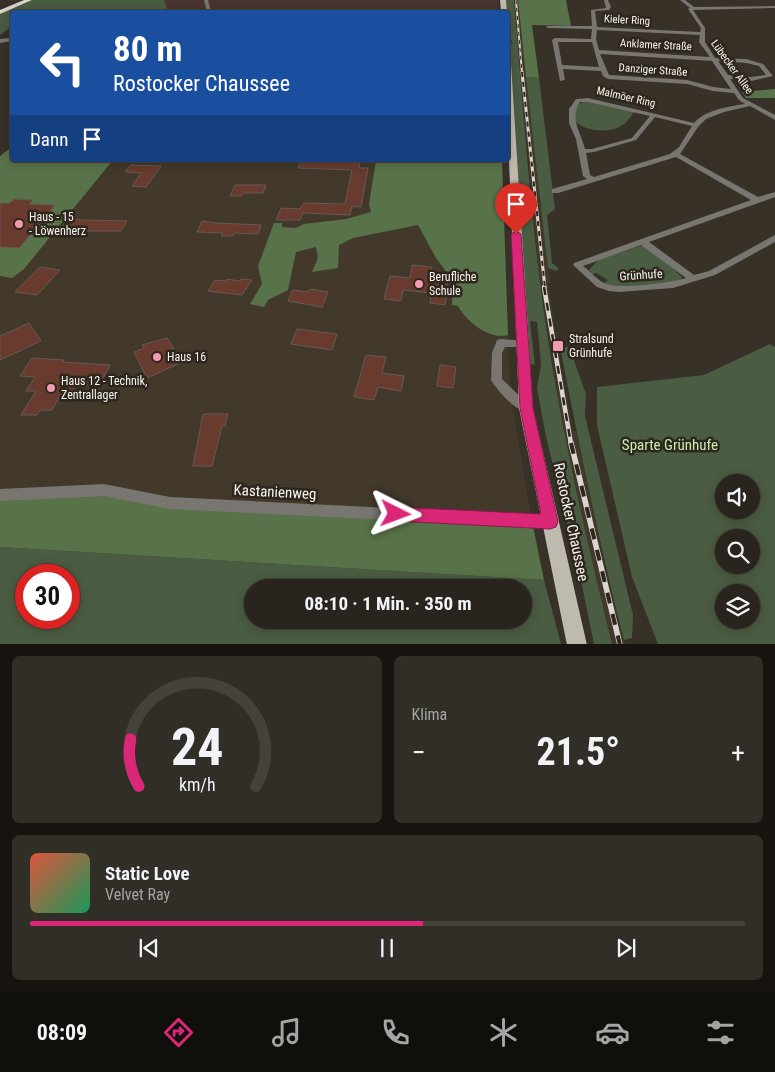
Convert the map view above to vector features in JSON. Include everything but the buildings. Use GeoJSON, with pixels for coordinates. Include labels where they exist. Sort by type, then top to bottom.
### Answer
{"type":"FeatureCollection","features":[{"type":"Feature","properties":{"kind":"highway"},"geometry":{"type":"LineString","coordinates":[[0,12],[29,0]]}},
{"type":"Feature","properties":{"kind":"main road","name":"Rostocker Chaussee"},"geometry":{"type":"LineString","coordinates":[[510,117],[526,408],[577,644]]}},
{"type":"Feature","properties":{"kind":"street","name":"Kieler Ring"},"geometry":{"type":"LineString","coordinates":[[606,0],[608,8],[593,10],[596,22],[595,28],[702,34]]}},
{"type":"Feature","properties":{"kind":"street"},"geometry":{"type":"LineString","coordinates":[[682,0],[692,7],[775,7]]}},
{"type":"Feature","properties":{"kind":"street","name":"Lübecker Allee"},"geometry":{"type":"LineString","coordinates":[[692,7],[690,9],[703,28],[702,42],[735,91],[748,105],[775,118]]}},
{"type":"Feature","properties":{"kind":"street"},"geometry":{"type":"LineString","coordinates":[[548,27],[595,28]]}},
{"type":"Feature","properties":{"kind":"street","name":"Danziger Straße"},"geometry":{"type":"LineString","coordinates":[[595,28],[593,34],[594,41],[606,75],[613,78],[686,82],[713,89],[735,91]]}},
{"type":"Feature","properties":{"kind":"street"},"geometry":{"type":"LineString","coordinates":[[562,80],[554,37],[594,41]]}},
{"type":"Feature","properties":{"kind":"street","name":"Anklamer Straße"},"geometry":{"type":"LineString","coordinates":[[598,52],[756,62],[770,76],[751,79],[726,77]]}},
{"type":"Feature","properties":{"kind":"street"},"geometry":{"type":"LineString","coordinates":[[560,67],[604,69]]}},
{"type":"Feature","properties":{"kind":"street","name":"Malmöer Ring"},"geometry":{"type":"LineString","coordinates":[[593,180],[588,176],[571,116],[572,109],[578,100],[588,100],[696,125]]}},
{"type":"Feature","properties":{"kind":"street"},"geometry":{"type":"LineString","coordinates":[[555,192],[676,154],[696,125],[707,115],[748,105]]}},
{"type":"Feature","properties":{"kind":"street"},"geometry":{"type":"LineString","coordinates":[[581,151],[592,151],[634,139],[654,115]]}},
{"type":"Feature","properties":{"kind":"street"},"geometry":{"type":"LineString","coordinates":[[676,154],[757,200]]}},
{"type":"Feature","properties":{"kind":"street","name":"Grünhufe"},"geometry":{"type":"LineString","coordinates":[[775,194],[577,265],[600,285],[609,288],[673,285],[712,273],[775,238]]}},
{"type":"Feature","properties":{"kind":"street","name":"Grünhufe"},"geometry":{"type":"LineString","coordinates":[[643,242],[693,279]]}},
{"type":"Feature","properties":{"kind":"street"},"geometry":{"type":"LineString","coordinates":[[522,344],[501,342],[497,353],[497,380],[515,400],[526,408]]}},
{"type":"Feature","properties":{"kind":"street","name":"Kastanienweg"},"geometry":{"type":"LineString","coordinates":[[0,495],[104,490],[170,503],[550,522]]}},
{"type":"Feature","properties":{"kind":"shaded area"},"geometry":{"type":"Polygon","coordinates":[[[164,0],[497,0],[499,10],[168,10],[164,0]]]}},
{"type":"Feature","properties":{"kind":"shaded area"},"geometry":{"type":"Polygon","coordinates":[[[514,0],[518,0],[550,283],[548,283],[556,340],[573,431],[576,431],[605,568],[625,644],[612,644],[588,548],[564,434],[539,274],[514,0]]]}},
{"type":"Feature","properties":{"kind":"shaded area"},"geometry":{"type":"Polygon","coordinates":[[[10,148],[10,162],[502,162],[510,390],[532,521],[0,495],[0,156],[10,148]]]}},
{"type":"Feature","properties":{"kind":"green space"},"geometry":{"type":"Polygon","coordinates":[[[32,0],[164,0],[168,10],[10,10],[10,28],[0,35],[0,14],[32,0]]]}},
{"type":"Feature","properties":{"kind":"green space"},"geometry":{"type":"Polygon","coordinates":[[[506,0],[514,0],[528,171],[545,321],[561,414],[580,506],[612,644],[594,644],[579,571],[546,437],[537,388],[541,364],[537,322],[530,321],[535,365],[530,364],[510,63],[510,46],[512,41],[510,39],[510,10],[507,10],[506,0]]]}},
{"type":"Feature","properties":{"kind":"green space"},"geometry":{"type":"Polygon","coordinates":[[[518,0],[566,0],[571,26],[532,25],[539,78],[526,77],[518,0]]]}},
{"type":"Feature","properties":{"kind":"green space"},"geometry":{"type":"Polygon","coordinates":[[[526,77],[539,78],[555,209],[547,215],[552,263],[559,269],[556,271],[548,268],[526,77]]]}},
{"type":"Feature","properties":{"kind":"green space"},"geometry":{"type":"Polygon","coordinates":[[[775,89],[775,98],[746,98],[742,92],[775,89]]]}},
{"type":"Feature","properties":{"kind":"green space"},"geometry":{"type":"Polygon","coordinates":[[[583,102],[634,112],[624,124],[613,129],[585,128],[575,121],[575,110],[583,102]]]}},
{"type":"Feature","properties":{"kind":"green space"},"geometry":{"type":"Polygon","coordinates":[[[10,148],[10,162],[111,162],[24,269],[12,278],[0,276],[0,156],[10,148]]]}},
{"type":"Feature","properties":{"kind":"green space"},"geometry":{"type":"Polygon","coordinates":[[[376,162],[502,162],[508,335],[493,335],[486,332],[473,324],[458,306],[452,305],[453,281],[436,258],[418,225],[353,238],[339,245],[338,268],[312,272],[318,258],[316,247],[296,252],[288,290],[268,300],[264,307],[250,304],[262,284],[258,266],[274,223],[282,223],[282,227],[296,228],[304,224],[346,219],[371,212],[369,204],[376,162]]]}},
{"type":"Feature","properties":{"kind":"green space"},"geometry":{"type":"Polygon","coordinates":[[[643,245],[656,253],[683,278],[665,284],[622,286],[603,284],[608,280],[596,273],[591,275],[589,270],[598,260],[643,245]]]}},
{"type":"Feature","properties":{"kind":"green space","name":"Sparte Grünhufe"},"geometry":{"type":"Polygon","coordinates":[[[770,344],[775,347],[775,644],[658,644],[632,577],[597,425],[597,387],[704,375],[770,344]]]}},
{"type":"Feature","properties":{"kind":"green space"},"geometry":{"type":"Polygon","coordinates":[[[560,347],[569,347],[586,394],[585,416],[633,615],[632,638],[624,640],[590,494],[560,347]]]}},
{"type":"Feature","properties":{"kind":"green space"},"geometry":{"type":"Polygon","coordinates":[[[104,490],[170,503],[532,521],[544,580],[0,547],[0,495],[104,490]]]}},
{"type":"Feature","properties":{"kind":"green space"},"geometry":{"type":"Polygon","coordinates":[[[0,547],[528,579],[244,579],[244,629],[532,629],[532,579],[544,580],[561,644],[0,644],[0,547]]]}},
{"type":"Feature","properties":{"kind":"railway"},"geometry":{"type":"LineString","coordinates":[[516,0],[522,73]]}},
{"type":"Feature","properties":{"kind":"railway"},"geometry":{"type":"LineString","coordinates":[[522,72],[545,288]]}},
{"type":"Feature","properties":{"kind":"railway"},"geometry":{"type":"LineString","coordinates":[[544,287],[571,444]]}},
{"type":"Feature","properties":{"kind":"railway"},"geometry":{"type":"LineString","coordinates":[[571,443],[620,644]]}},
{"type":"Feature","properties":{"kind":"place","name":"Haus - 15 - Löwenherz"},"geometry":{"type":"Point","coordinates":[19,224]}},
{"type":"Feature","properties":{"kind":"place","name":"Berufliche Schule"},"geometry":{"type":"Point","coordinates":[419,284]}},
{"type":"Feature","properties":{"kind":"place","name":"Stralsund Grünhufe"},"geometry":{"type":"Point","coordinates":[558,346]}},
{"type":"Feature","properties":{"kind":"place","name":"Haus 16"},"geometry":{"type":"Point","coordinates":[157,357]}},
{"type":"Feature","properties":{"kind":"place","name":"Haus 12 - Technik, Zentrallager"},"geometry":{"type":"Point","coordinates":[51,388]}},
{"type":"Feature","properties":{"kind":"route"},"geometry":{"type":"LineString","coordinates":[[396,514],[550,522],[526,408],[516,234]]}}]}
